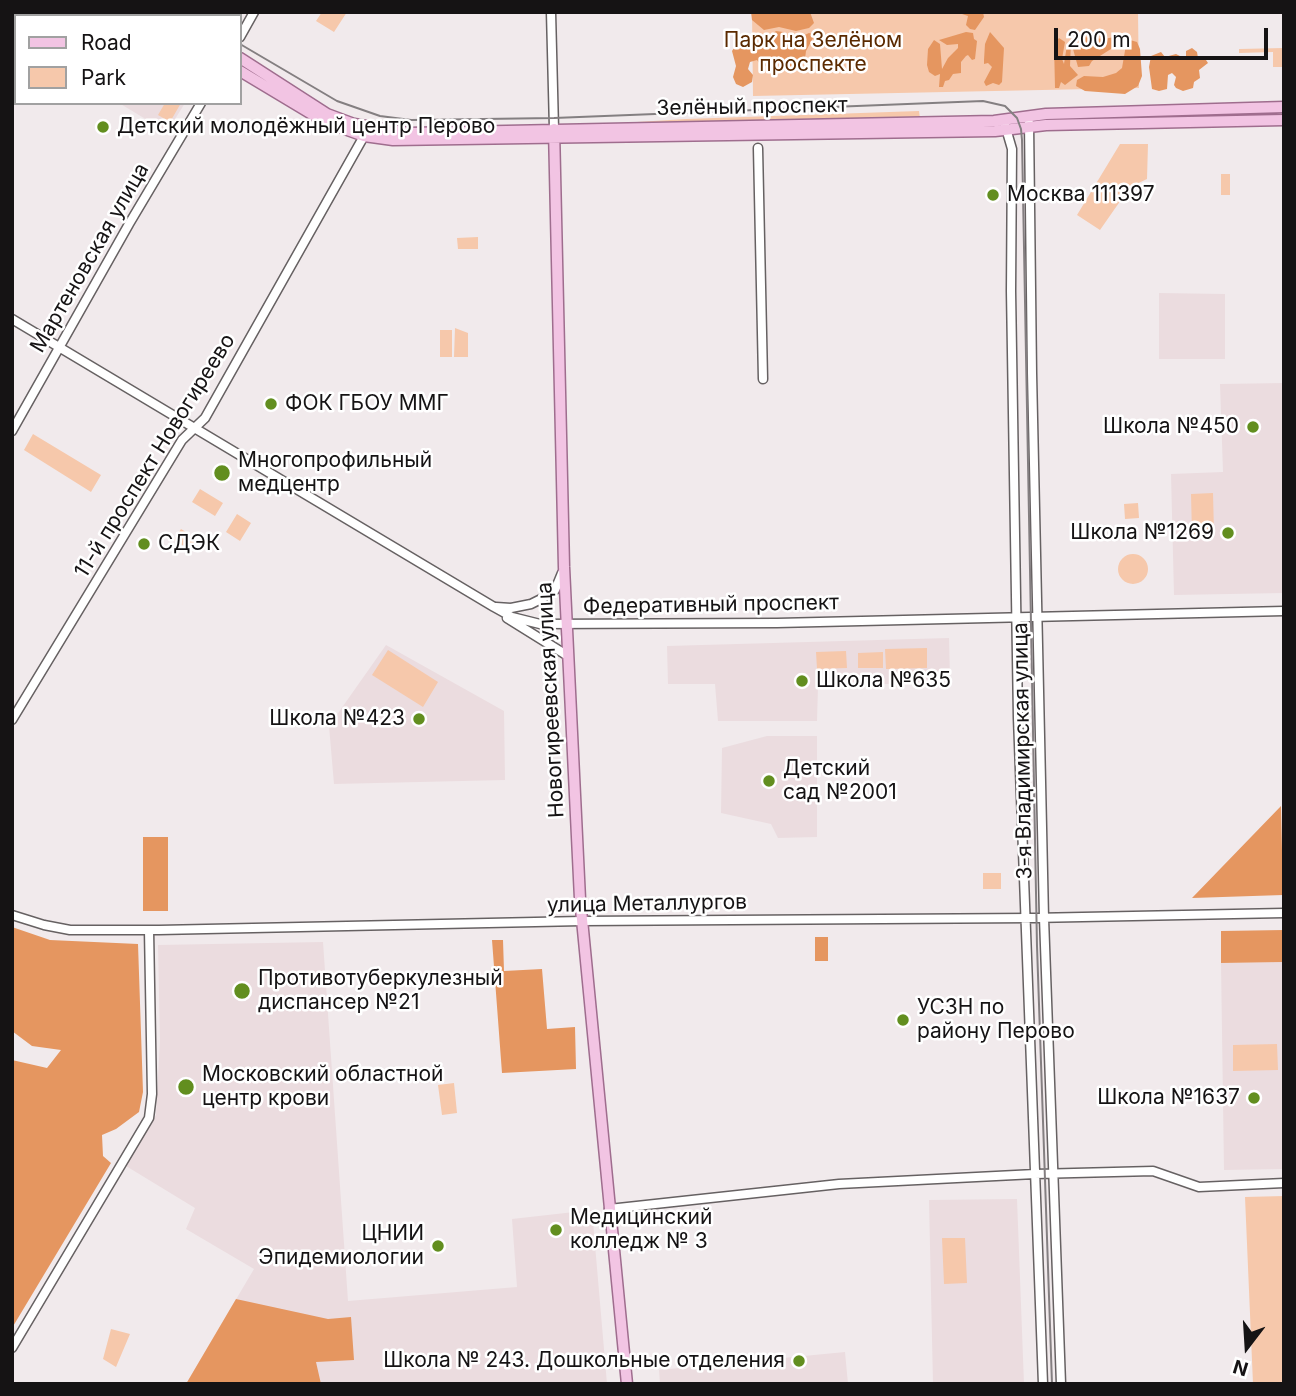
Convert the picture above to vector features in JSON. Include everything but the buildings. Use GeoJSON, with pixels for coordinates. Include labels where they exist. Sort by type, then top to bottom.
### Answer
{"type":"FeatureCollection","features":[{"type":"Feature","properties":{"kind":"main road","name":"Зелёный проспект"},"geometry":{"type":"LineString","coordinates":[[242,59],[327,114],[354,124],[409,133],[554,134],[1005,125],[1029,128],[1284,120]]}},
{"type":"Feature","properties":{"kind":"main road","name":"Зелёный проспект"},"geometry":{"type":"LineString","coordinates":[[242,72],[325,122],[364,136],[405,141],[554,134]]}},
{"type":"Feature","properties":{"kind":"main road","name":"Зелёный проспект"},"geometry":{"type":"LineString","coordinates":[[1005,125],[1028,116],[1108,111],[1284,107]]}},
{"type":"Feature","properties":{"kind":"main road","name":"Новогиреевская улица"},"geometry":{"type":"LineString","coordinates":[[554,134],[566,625],[582,921],[627,1384]]}},
{"type":"Feature","properties":{"kind":"street"},"geometry":{"type":"LineString","coordinates":[[242,33],[254,12]]}},
{"type":"Feature","properties":{"kind":"street","name":"Новогиреевская улица"},"geometry":{"type":"LineString","coordinates":[[551,12],[554,134]]}},
{"type":"Feature","properties":{"kind":"street","name":"Мартеновская улица"},"geometry":{"type":"LineString","coordinates":[[12,431],[200,105]]}},
{"type":"Feature","properties":{"kind":"street","name":"3-я Владимирская улица"},"geometry":{"type":"LineString","coordinates":[[1028,116],[1044,918],[1061,1384]]}},
{"type":"Feature","properties":{"kind":"street","name":"3-я Владимирская улица"},"geometry":{"type":"LineString","coordinates":[[1005,125],[1012,149],[1010,291],[1016,617],[1043,1384]]}},
{"type":"Feature","properties":{"kind":"street","name":"11-й проспект Новогиреево"},"geometry":{"type":"LineString","coordinates":[[12,720],[182,440],[205,418],[364,136]]}},
{"type":"Feature","properties":{"kind":"street"},"geometry":{"type":"LineString","coordinates":[[758,148],[763,379]]}},
{"type":"Feature","properties":{"kind":"street","name":"Федеративный проспект"},"geometry":{"type":"LineString","coordinates":[[12,318],[494,607],[512,617],[540,624],[776,623],[1284,611]]}},
{"type":"Feature","properties":{"kind":"street"},"geometry":{"type":"LineString","coordinates":[[494,607],[511,608],[531,604],[543,598],[555,590],[564,567]]}},
{"type":"Feature","properties":{"kind":"street"},"geometry":{"type":"LineString","coordinates":[[494,607],[519,627],[568,656]]}},
{"type":"Feature","properties":{"kind":"street","name":"улица Металлургов"},"geometry":{"type":"LineString","coordinates":[[12,915],[70,930],[149,930],[582,921],[1044,918],[1284,913]]}},
{"type":"Feature","properties":{"kind":"street"},"geometry":{"type":"LineString","coordinates":[[12,1348],[149,1118],[152,1094],[149,930]]}},
{"type":"Feature","properties":{"kind":"street"},"geometry":{"type":"LineString","coordinates":[[610,1209],[839,1184],[1035,1174],[1153,1171],[1199,1186],[1284,1183]]}},
{"type":"Feature","properties":{"kind":"shaded area"},"geometry":{"type":"Polygon","coordinates":[[[751,12],[810,12],[814,23],[809,28],[796,31],[779,27],[764,30],[752,20],[751,12]]]}},
{"type":"Feature","properties":{"kind":"shaded area"},"geometry":{"type":"Polygon","coordinates":[[[956,12],[983,12],[984,17],[975,30],[966,25],[968,16],[956,12]]]}},
{"type":"Feature","properties":{"kind":"shaded area"},"geometry":{"type":"Polygon","coordinates":[[[776,31],[796,39],[812,34],[805,59],[797,67],[787,71],[779,56],[762,67],[757,60],[750,62],[748,69],[753,75],[752,82],[743,87],[736,84],[733,77],[736,66],[732,51],[736,45],[753,48],[776,31]]]}},
{"type":"Feature","properties":{"kind":"shaded area"},"geometry":{"type":"Polygon","coordinates":[[[966,32],[973,33],[977,41],[975,59],[966,56],[961,62],[961,73],[953,74],[943,87],[939,87],[940,74],[935,76],[929,72],[928,49],[934,40],[940,44],[942,69],[958,48],[958,44],[947,45],[939,40],[966,32]]]}},
{"type":"Feature","properties":{"kind":"shaded area"},"geometry":{"type":"Polygon","coordinates":[[[990,32],[1004,48],[1002,82],[999,85],[993,83],[986,86],[984,82],[992,67],[988,63],[984,64],[985,44],[990,32]]]}},
{"type":"Feature","properties":{"kind":"shaded area"},"geometry":{"type":"Polygon","coordinates":[[[1119,36],[1124,39],[1122,42],[1092,61],[1089,66],[1078,67],[1073,49],[1083,37],[1104,39],[1119,36]]]}},
{"type":"Feature","properties":{"kind":"shaded area"},"geometry":{"type":"Polygon","coordinates":[[[1059,38],[1065,42],[1062,59],[1064,64],[1067,45],[1071,42],[1070,66],[1078,75],[1065,85],[1061,82],[1059,88],[1055,88],[1054,44],[1059,38]]]}},
{"type":"Feature","properties":{"kind":"shaded area"},"geometry":{"type":"Polygon","coordinates":[[[1130,40],[1137,42],[1140,49],[1142,76],[1138,86],[1125,94],[1085,91],[1076,86],[1077,80],[1084,76],[1103,77],[1122,68],[1126,45],[1130,40]]]}},
{"type":"Feature","properties":{"kind":"shaded area"},"geometry":{"type":"Polygon","coordinates":[[[1192,48],[1197,52],[1198,58],[1204,57],[1208,63],[1199,70],[1200,78],[1194,82],[1193,88],[1183,91],[1176,88],[1176,77],[1172,73],[1168,75],[1167,89],[1152,89],[1149,67],[1151,56],[1161,52],[1165,57],[1176,54],[1186,59],[1186,51],[1192,48]]]}},
{"type":"Feature","properties":{"kind":"shaded area"},"geometry":{"type":"Polygon","coordinates":[[[122,105],[184,105],[167,132],[122,105]]]}},
{"type":"Feature","properties":{"kind":"shaded area"},"geometry":{"type":"Polygon","coordinates":[[[1159,293],[1225,294],[1225,359],[1159,359],[1159,293]]]}},
{"type":"Feature","properties":{"kind":"shaded area","name":"Школа №1269"},"geometry":{"type":"Polygon","coordinates":[[[1284,383],[1284,593],[1174,595],[1171,474],[1223,472],[1220,384],[1284,383]]]}},
{"type":"Feature","properties":{"kind":"shaded area","name":"Школа №635"},"geometry":{"type":"Polygon","coordinates":[[[949,638],[950,678],[923,683],[818,686],[817,721],[718,721],[715,684],[668,684],[667,646],[949,638]]]}},
{"type":"Feature","properties":{"kind":"shaded area","name":"Школа №423"},"geometry":{"type":"Polygon","coordinates":[[[386,645],[504,711],[505,780],[334,784],[329,726],[386,645]]]}},
{"type":"Feature","properties":{"kind":"shaded area","name":"Детский сад №2001"},"geometry":{"type":"Polygon","coordinates":[[[767,736],[817,736],[817,837],[778,838],[771,824],[721,813],[722,748],[767,736]]]}},
{"type":"Feature","properties":{"kind":"shaded area"},"geometry":{"type":"Polygon","coordinates":[[[1281,806],[1283,895],[1192,898],[1281,806]]]}},
{"type":"Feature","properties":{"kind":"shaded area"},"geometry":{"type":"Polygon","coordinates":[[[143,837],[168,837],[168,911],[143,911],[143,837]]]}},
{"type":"Feature","properties":{"kind":"shaded area"},"geometry":{"type":"Polygon","coordinates":[[[12,927],[50,940],[138,944],[143,1092],[139,1112],[116,1129],[102,1135],[103,1156],[111,1163],[12,1328],[12,1060],[47,1068],[61,1050],[32,1046],[12,1031],[12,927]]]}},
{"type":"Feature","properties":{"kind":"shaded area"},"geometry":{"type":"Polygon","coordinates":[[[1284,930],[1284,962],[1221,963],[1221,931],[1284,930]]]}},
{"type":"Feature","properties":{"kind":"shaded area"},"geometry":{"type":"Polygon","coordinates":[[[815,937],[828,937],[828,961],[815,961],[815,937]]]}},
{"type":"Feature","properties":{"kind":"shaded area"},"geometry":{"type":"Polygon","coordinates":[[[492,940],[503,940],[504,971],[542,969],[547,1029],[575,1027],[576,1069],[502,1073],[492,940]]]}},
{"type":"Feature","properties":{"kind":"shaded area"},"geometry":{"type":"Polygon","coordinates":[[[323,942],[348,1301],[517,1287],[512,1219],[592,1210],[607,1384],[186,1384],[254,1269],[186,1229],[195,1208],[126,1166],[156,1115],[160,1041],[158,945],[323,942]]]}},
{"type":"Feature","properties":{"kind":"shaded area","name":"Школа №1637"},"geometry":{"type":"Polygon","coordinates":[[[1284,962],[1284,1169],[1224,1170],[1221,963],[1284,962]]]}},
{"type":"Feature","properties":{"kind":"shaded area"},"geometry":{"type":"Polygon","coordinates":[[[1017,1199],[1024,1384],[933,1384],[929,1200],[1017,1199]]]}},
{"type":"Feature","properties":{"kind":"shaded area"},"geometry":{"type":"Polygon","coordinates":[[[236,1299],[328,1319],[351,1317],[354,1360],[316,1362],[321,1384],[186,1384],[236,1299]]]}},
{"type":"Feature","properties":{"kind":"shaded area","name":"Школа № 243. Дошкольные отделения"},"geometry":{"type":"Polygon","coordinates":[[[845,1352],[848,1384],[660,1384],[659,1370],[845,1352]]]}},
{"type":"Feature","properties":{"kind":"green space"},"geometry":{"type":"Polygon","coordinates":[[[322,12],[347,12],[334,32],[316,21],[322,12]]]}},
{"type":"Feature","properties":{"kind":"green space","name":"Парк на Зелёном проспекте"},"geometry":{"type":"Polygon","coordinates":[[[752,12],[1138,12],[1139,88],[753,96],[752,12]]]}},
{"type":"Feature","properties":{"kind":"green space"},"geometry":{"type":"Polygon","coordinates":[[[1284,48],[1284,67],[1273,67],[1273,52],[1239,53],[1239,49],[1284,48]]]}},
{"type":"Feature","properties":{"kind":"green space"},"geometry":{"type":"Polygon","coordinates":[[[164,105],[180,105],[170,122],[158,115],[164,105]]]}},
{"type":"Feature","properties":{"kind":"green space"},"geometry":{"type":"Polygon","coordinates":[[[919,111],[920,119],[571,126],[686,119],[919,111]]]}},
{"type":"Feature","properties":{"kind":"green space"},"geometry":{"type":"Polygon","coordinates":[[[1120,144],[1148,144],[1147,179],[1130,187],[1100,230],[1077,215],[1120,144]]]}},
{"type":"Feature","properties":{"kind":"green space"},"geometry":{"type":"Polygon","coordinates":[[[1221,174],[1230,174],[1230,195],[1221,195],[1221,174]]]}},
{"type":"Feature","properties":{"kind":"green space"},"geometry":{"type":"Polygon","coordinates":[[[478,237],[478,249],[458,249],[457,238],[478,237]]]}},
{"type":"Feature","properties":{"kind":"green space"},"geometry":{"type":"Polygon","coordinates":[[[455,328],[468,333],[468,357],[454,357],[455,328]]]}},
{"type":"Feature","properties":{"kind":"green space"},"geometry":{"type":"Polygon","coordinates":[[[440,330],[452,330],[452,357],[440,357],[440,330]]]}},
{"type":"Feature","properties":{"kind":"green space"},"geometry":{"type":"Polygon","coordinates":[[[33,434],[101,475],[91,492],[24,450],[33,434]]]}},
{"type":"Feature","properties":{"kind":"green space"},"geometry":{"type":"Polygon","coordinates":[[[200,489],[223,503],[215,516],[192,502],[200,489]]]}},
{"type":"Feature","properties":{"kind":"green space"},"geometry":{"type":"Polygon","coordinates":[[[1213,493],[1214,533],[1192,534],[1191,494],[1213,493]]]}},
{"type":"Feature","properties":{"kind":"green space"},"geometry":{"type":"Polygon","coordinates":[[[1138,503],[1139,518],[1125,519],[1124,504],[1138,503]]]}},
{"type":"Feature","properties":{"kind":"green space"},"geometry":{"type":"Polygon","coordinates":[[[237,514],[251,523],[240,541],[226,532],[237,514]]]}},
{"type":"Feature","properties":{"kind":"green space"},"geometry":{"type":"Polygon","coordinates":[[[181,529],[197,539],[190,550],[174,540],[181,529]]]}},
{"type":"Feature","properties":{"kind":"green space"},"geometry":{"type":"Polygon","coordinates":[[[1133,554],[1144,558],[1148,569],[1144,580],[1133,584],[1122,580],[1118,569],[1122,558],[1133,554]]]}},
{"type":"Feature","properties":{"kind":"green space"},"geometry":{"type":"Polygon","coordinates":[[[927,648],[927,668],[886,669],[885,649],[927,648]]]}},
{"type":"Feature","properties":{"kind":"green space"},"geometry":{"type":"Polygon","coordinates":[[[388,650],[438,682],[423,707],[372,675],[388,650]]]}},
{"type":"Feature","properties":{"kind":"green space"},"geometry":{"type":"Polygon","coordinates":[[[846,651],[847,668],[817,669],[816,652],[846,651]]]}},
{"type":"Feature","properties":{"kind":"green space"},"geometry":{"type":"Polygon","coordinates":[[[883,652],[883,668],[858,668],[858,653],[883,652]]]}},
{"type":"Feature","properties":{"kind":"green space"},"geometry":{"type":"Polygon","coordinates":[[[983,873],[1001,873],[1001,889],[983,889],[983,873]]]}},
{"type":"Feature","properties":{"kind":"green space"},"geometry":{"type":"Polygon","coordinates":[[[1277,1044],[1278,1070],[1233,1071],[1233,1045],[1277,1044]]]}},
{"type":"Feature","properties":{"kind":"green space"},"geometry":{"type":"Polygon","coordinates":[[[454,1083],[457,1113],[442,1115],[438,1085],[454,1083]]]}},
{"type":"Feature","properties":{"kind":"green space"},"geometry":{"type":"Polygon","coordinates":[[[1284,1196],[1284,1384],[1253,1384],[1245,1197],[1284,1196]]]}},
{"type":"Feature","properties":{"kind":"green space"},"geometry":{"type":"Polygon","coordinates":[[[942,1238],[965,1238],[967,1283],[944,1284],[942,1238]]]}},
{"type":"Feature","properties":{"kind":"green space"},"geometry":{"type":"Polygon","coordinates":[[[111,1329],[130,1334],[116,1367],[103,1359],[111,1329]]]}},
{"type":"Feature","properties":{"kind":"tram line"},"geometry":{"type":"LineString","coordinates":[[242,45],[337,101],[380,116],[411,120],[554,118],[983,101],[1005,106],[1017,118],[1022,140],[1037,946],[1052,1384]]}},
{"type":"Feature","properties":{"kind":"place","name":"Детский молодёжный центр Перово"},"geometry":{"type":"Point","coordinates":[103,127]}},
{"type":"Feature","properties":{"kind":"place","name":"Москва 111397"},"geometry":{"type":"Point","coordinates":[993,195]}},
{"type":"Feature","properties":{"kind":"place","name":"ФОК ГБОУ ММГ"},"geometry":{"type":"Point","coordinates":[271,404]}},
{"type":"Feature","properties":{"kind":"place","name":"Школа №450"},"geometry":{"type":"Point","coordinates":[1253,427]}},
{"type":"Feature","properties":{"kind":"place","name":"Многопрофильный медцентр"},"geometry":{"type":"Point","coordinates":[222,473]}},
{"type":"Feature","properties":{"kind":"place","name":"Школа №1269"},"geometry":{"type":"Point","coordinates":[1228,533]}},
{"type":"Feature","properties":{"kind":"place","name":"СДЭК"},"geometry":{"type":"Point","coordinates":[144,544]}},
{"type":"Feature","properties":{"kind":"place","name":"Школа №635"},"geometry":{"type":"Point","coordinates":[802,681]}},
{"type":"Feature","properties":{"kind":"place","name":"Школа №423"},"geometry":{"type":"Point","coordinates":[419,719]}},
{"type":"Feature","properties":{"kind":"place","name":"Детский сад №2001"},"geometry":{"type":"Point","coordinates":[769,781]}},
{"type":"Feature","properties":{"kind":"place","name":"Противотуберкулезный диспансер №21"},"geometry":{"type":"Point","coordinates":[242,991]}},
{"type":"Feature","properties":{"kind":"place","name":"УСЗН по району Перово"},"geometry":{"type":"Point","coordinates":[903,1020]}},
{"type":"Feature","properties":{"kind":"place","name":"Московский областной центр крови"},"geometry":{"type":"Point","coordinates":[186,1087]}},
{"type":"Feature","properties":{"kind":"place","name":"Школа №1637"},"geometry":{"type":"Point","coordinates":[1254,1098]}},
{"type":"Feature","properties":{"kind":"place","name":"Медицинский колледж № 3"},"geometry":{"type":"Point","coordinates":[556,1230]}},
{"type":"Feature","properties":{"kind":"place","name":"ЦНИИ Эпидемиологии"},"geometry":{"type":"Point","coordinates":[438,1246]}},
{"type":"Feature","properties":{"kind":"place","name":"Школа № 243. Дошкольные отделения"},"geometry":{"type":"Point","coordinates":[799,1361]}}]}
